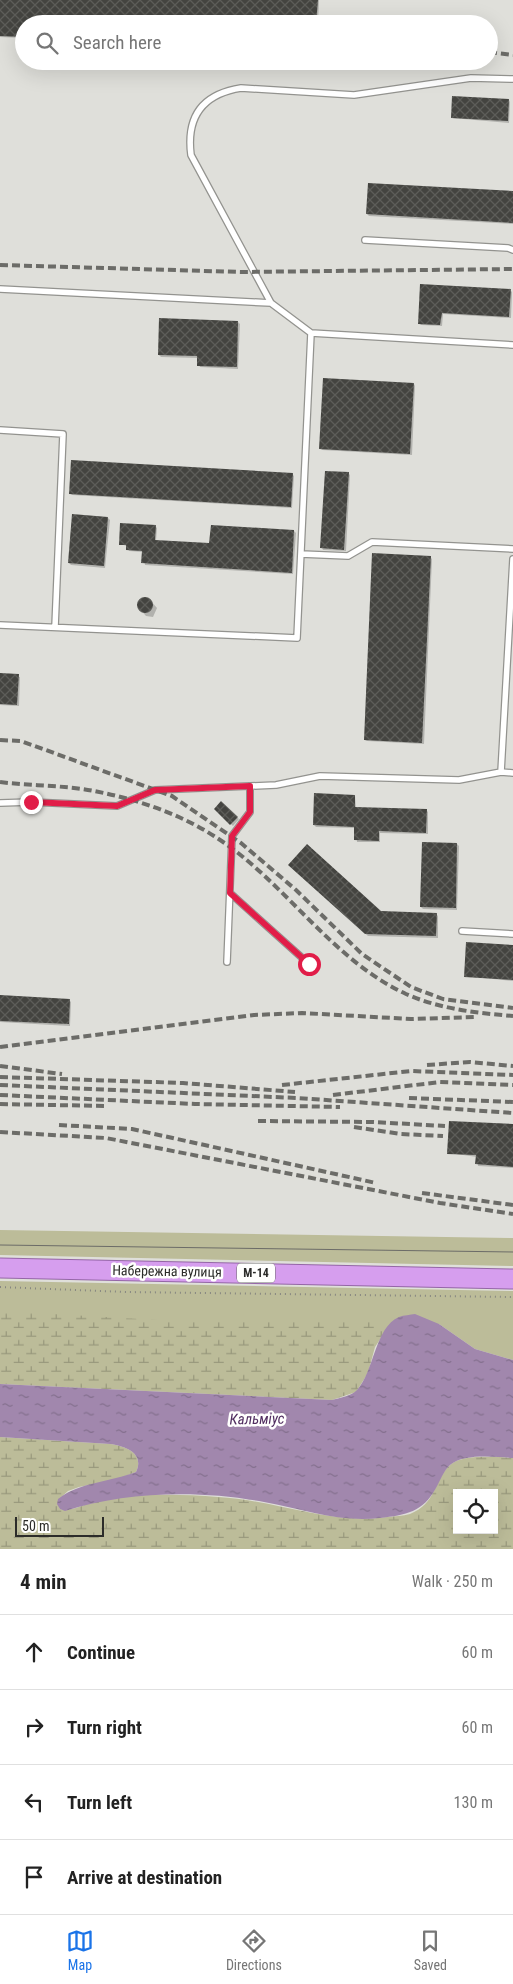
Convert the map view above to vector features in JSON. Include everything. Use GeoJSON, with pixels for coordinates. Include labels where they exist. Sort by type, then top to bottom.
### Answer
{"type":"FeatureCollection","features":[{"type":"Feature","properties":{"kind":"highway","name":"Набережна вулиця"},"geometry":{"type":"LineString","coordinates":[[0,1268],[513,1279]]}},
{"type":"Feature","properties":{"kind":"lane"},"geometry":{"type":"LineString","coordinates":[[513,79],[471,78],[354,95],[241,88],[225,91],[211,98],[199,109],[192,123],[189,139],[191,155],[271,303],[311,332],[513,345]]}},
{"type":"Feature","properties":{"kind":"lane"},"geometry":{"type":"LineString","coordinates":[[365,240],[508,248],[513,250]]}},
{"type":"Feature","properties":{"kind":"lane"},"geometry":{"type":"LineString","coordinates":[[0,289],[271,303]]}},
{"type":"Feature","properties":{"kind":"lane"},"geometry":{"type":"LineString","coordinates":[[0,625],[297,638],[311,332]]}},
{"type":"Feature","properties":{"kind":"lane"},"geometry":{"type":"LineString","coordinates":[[0,430],[63,434],[55,628]]}},
{"type":"Feature","properties":{"kind":"lane"},"geometry":{"type":"LineString","coordinates":[[301,554],[348,556],[372,542],[513,549]]}},
{"type":"Feature","properties":{"kind":"lane"},"geometry":{"type":"LineString","coordinates":[[501,772],[513,560]]}},
{"type":"Feature","properties":{"kind":"lane"},"geometry":{"type":"LineString","coordinates":[[0,803],[31,802],[117,806],[155,790],[276,785],[320,776],[459,780],[501,772],[513,773]]}},
{"type":"Feature","properties":{"kind":"lane"},"geometry":{"type":"LineString","coordinates":[[228,962],[232,836],[250,812],[250,786]]}},
{"type":"Feature","properties":{"kind":"lane"},"geometry":{"type":"LineString","coordinates":[[230,893],[309,964]]}},
{"type":"Feature","properties":{"kind":"lane"},"geometry":{"type":"LineString","coordinates":[[462,931],[513,934]]}},
{"type":"Feature","properties":{"kind":"path"},"geometry":{"type":"LineString","coordinates":[[0,1287],[126,1292],[513,1297]]}},
{"type":"Feature","properties":{"kind":"green space"},"geometry":{"type":"Polygon","coordinates":[[[0,1230],[513,1238],[513,1266],[0,1255],[0,1230]]]}},
{"type":"Feature","properties":{"kind":"green space"},"geometry":{"type":"Polygon","coordinates":[[[0,1281],[513,1291],[513,1360],[475,1349],[439,1324],[389,1326],[0,1384],[0,1281]]]}},
{"type":"Feature","properties":{"kind":"green space"},"geometry":{"type":"Polygon","coordinates":[[[0,1311],[175,1321],[362,1320],[389,1326],[375,1347],[368,1373],[356,1392],[332,1400],[0,1384],[0,1311]]]}},
{"type":"Feature","properties":{"kind":"green space"},"geometry":{"type":"Polygon","coordinates":[[[0,1437],[110,1444],[127,1449],[136,1455],[138,1465],[136,1472],[118,1479],[68,1491],[58,1500],[60,1509],[64,1510],[108,1499],[171,1495],[240,1499],[344,1518],[365,1519],[401,1516],[410,1514],[425,1504],[445,1471],[455,1462],[480,1457],[513,1458],[513,1549],[0,1549],[0,1437]]]}},
{"type":"Feature","properties":{"kind":"water","name":"Кальміус"},"geometry":{"type":"Polygon","coordinates":[[[415,1314],[439,1324],[475,1349],[513,1360],[513,1458],[472,1457],[456,1461],[446,1470],[431,1496],[419,1507],[406,1514],[380,1518],[350,1519],[240,1498],[190,1494],[164,1494],[113,1499],[65,1511],[60,1509],[57,1504],[58,1499],[76,1489],[136,1472],[138,1460],[136,1455],[127,1449],[110,1444],[0,1437],[0,1384],[332,1400],[352,1394],[357,1390],[363,1382],[385,1330],[391,1322],[401,1316],[415,1314]]]}},
{"type":"Feature","properties":{"kind":"building"},"geometry":{"type":"Polygon","coordinates":[[[0,0],[318,0],[317,15],[15,15],[15,37],[0,36],[0,0]]]}},
{"type":"Feature","properties":{"kind":"building"},"geometry":{"type":"Polygon","coordinates":[[[452,96],[509,99],[508,121],[451,118],[452,96]]]}},
{"type":"Feature","properties":{"kind":"building"},"geometry":{"type":"Polygon","coordinates":[[[368,183],[513,191],[513,223],[366,214],[368,183]]]}},
{"type":"Feature","properties":{"kind":"building"},"geometry":{"type":"Polygon","coordinates":[[[420,284],[511,289],[509,317],[442,313],[440,325],[418,324],[420,284]]]}},
{"type":"Feature","properties":{"kind":"building"},"geometry":{"type":"Polygon","coordinates":[[[159,318],[238,321],[237,367],[197,366],[197,356],[158,355],[159,318]]]}},
{"type":"Feature","properties":{"kind":"building"},"geometry":{"type":"Polygon","coordinates":[[[323,378],[414,383],[410,454],[319,449],[323,378]]]}},
{"type":"Feature","properties":{"kind":"building"},"geometry":{"type":"Polygon","coordinates":[[[71,460],[293,473],[291,507],[69,494],[71,460]]]}},
{"type":"Feature","properties":{"kind":"building"},"geometry":{"type":"Polygon","coordinates":[[[325,471],[349,472],[344,550],[320,548],[325,471]]]}},
{"type":"Feature","properties":{"kind":"building"},"geometry":{"type":"Polygon","coordinates":[[[72,514],[108,517],[104,566],[68,563],[72,514]]]}},
{"type":"Feature","properties":{"kind":"building"},"geometry":{"type":"Polygon","coordinates":[[[120,523],[156,525],[155,540],[209,543],[211,525],[294,530],[292,573],[141,563],[142,551],[126,550],[126,545],[119,545],[120,523]]]}},
{"type":"Feature","properties":{"kind":"building"},"geometry":{"type":"Polygon","coordinates":[[[372,553],[431,556],[422,743],[364,740],[372,553]]]}},
{"type":"Feature","properties":{"kind":"building"},"geometry":{"type":"Polygon","coordinates":[[[145,597],[151,599],[153,605],[151,611],[145,613],[139,611],[137,605],[139,599],[145,597]]]}},
{"type":"Feature","properties":{"kind":"building"},"geometry":{"type":"Polygon","coordinates":[[[0,673],[19,674],[17,705],[0,704],[0,673]]]}},
{"type":"Feature","properties":{"kind":"building"},"geometry":{"type":"Polygon","coordinates":[[[314,793],[355,795],[355,807],[427,809],[426,833],[379,831],[379,841],[354,840],[354,827],[313,825],[314,793]]]}},
{"type":"Feature","properties":{"kind":"building"},"geometry":{"type":"Polygon","coordinates":[[[221,801],[238,817],[230,825],[214,809],[221,801]]]}},
{"type":"Feature","properties":{"kind":"building"},"geometry":{"type":"Polygon","coordinates":[[[422,842],[457,843],[456,908],[420,907],[422,842]]]}},
{"type":"Feature","properties":{"kind":"building"},"geometry":{"type":"Polygon","coordinates":[[[307,844],[381,911],[437,913],[436,936],[365,934],[288,865],[307,844]]]}},
{"type":"Feature","properties":{"kind":"building"},"geometry":{"type":"Polygon","coordinates":[[[466,942],[513,945],[513,980],[464,977],[466,942]]]}},
{"type":"Feature","properties":{"kind":"building"},"geometry":{"type":"Polygon","coordinates":[[[0,995],[70,999],[69,1024],[0,1021],[0,995]]]}},
{"type":"Feature","properties":{"kind":"building"},"geometry":{"type":"Polygon","coordinates":[[[449,1121],[513,1124],[513,1167],[475,1164],[476,1155],[447,1154],[449,1121]]]}},
{"type":"Feature","properties":{"kind":"tram line"},"geometry":{"type":"LineString","coordinates":[[0,1245],[513,1252]]}},
{"type":"Feature","properties":{"kind":"railway"},"geometry":{"type":"LineString","coordinates":[[498,53],[513,55]]}},
{"type":"Feature","properties":{"kind":"railway"},"geometry":{"type":"LineString","coordinates":[[0,265],[242,272],[513,269]]}},
{"type":"Feature","properties":{"kind":"railway"},"geometry":{"type":"LineString","coordinates":[[0,740],[21,741],[172,796],[241,843],[296,890],[362,954],[411,987],[443,999],[513,1008]]}},
{"type":"Feature","properties":{"kind":"railway"},"geometry":{"type":"LineString","coordinates":[[0,782],[94,791],[141,803],[186,820],[214,836],[239,854],[263,874],[330,940],[379,979],[406,994],[445,1007],[513,1016]]}},
{"type":"Feature","properties":{"kind":"railway"},"geometry":{"type":"LineString","coordinates":[[0,1047],[254,1015],[302,1013],[411,1019],[475,1017]]}},
{"type":"Feature","properties":{"kind":"railway"},"geometry":{"type":"LineString","coordinates":[[427,1065],[470,1062],[513,1066]]}},
{"type":"Feature","properties":{"kind":"railway"},"geometry":{"type":"LineString","coordinates":[[0,1066],[62,1074]]}},
{"type":"Feature","properties":{"kind":"railway"},"geometry":{"type":"LineString","coordinates":[[282,1085],[411,1071],[513,1075]]}},
{"type":"Feature","properties":{"kind":"railway"},"geometry":{"type":"LineString","coordinates":[[0,1077],[183,1083],[295,1092]]}},
{"type":"Feature","properties":{"kind":"railway"},"geometry":{"type":"LineString","coordinates":[[333,1095],[440,1082],[513,1085]]}},
{"type":"Feature","properties":{"kind":"railway"},"geometry":{"type":"LineString","coordinates":[[0,1085],[297,1098],[513,1113]]}},
{"type":"Feature","properties":{"kind":"railway"},"geometry":{"type":"LineString","coordinates":[[0,1095],[195,1104],[340,1107]]}},
{"type":"Feature","properties":{"kind":"railway"},"geometry":{"type":"LineString","coordinates":[[409,1098],[513,1102]]}},
{"type":"Feature","properties":{"kind":"railway"},"geometry":{"type":"LineString","coordinates":[[0,1104],[105,1106]]}},
{"type":"Feature","properties":{"kind":"railway"},"geometry":{"type":"LineString","coordinates":[[258,1121],[373,1122],[445,1126]]}},
{"type":"Feature","properties":{"kind":"railway"},"geometry":{"type":"LineString","coordinates":[[59,1125],[132,1129],[376,1183]]}},
{"type":"Feature","properties":{"kind":"railway"},"geometry":{"type":"LineString","coordinates":[[354,1127],[401,1134],[443,1136]]}},
{"type":"Feature","properties":{"kind":"railway"},"geometry":{"type":"LineString","coordinates":[[0,1132],[106,1138],[440,1203],[513,1214]]}},
{"type":"Feature","properties":{"kind":"railway"},"geometry":{"type":"LineString","coordinates":[[422,1193],[513,1205]]}},
{"type":"Feature","properties":{"kind":"route"},"geometry":{"type":"LineString","coordinates":[[31,802],[117,806],[155,790],[250,786],[250,812],[232,836],[230,893],[309,964]]}}]}
